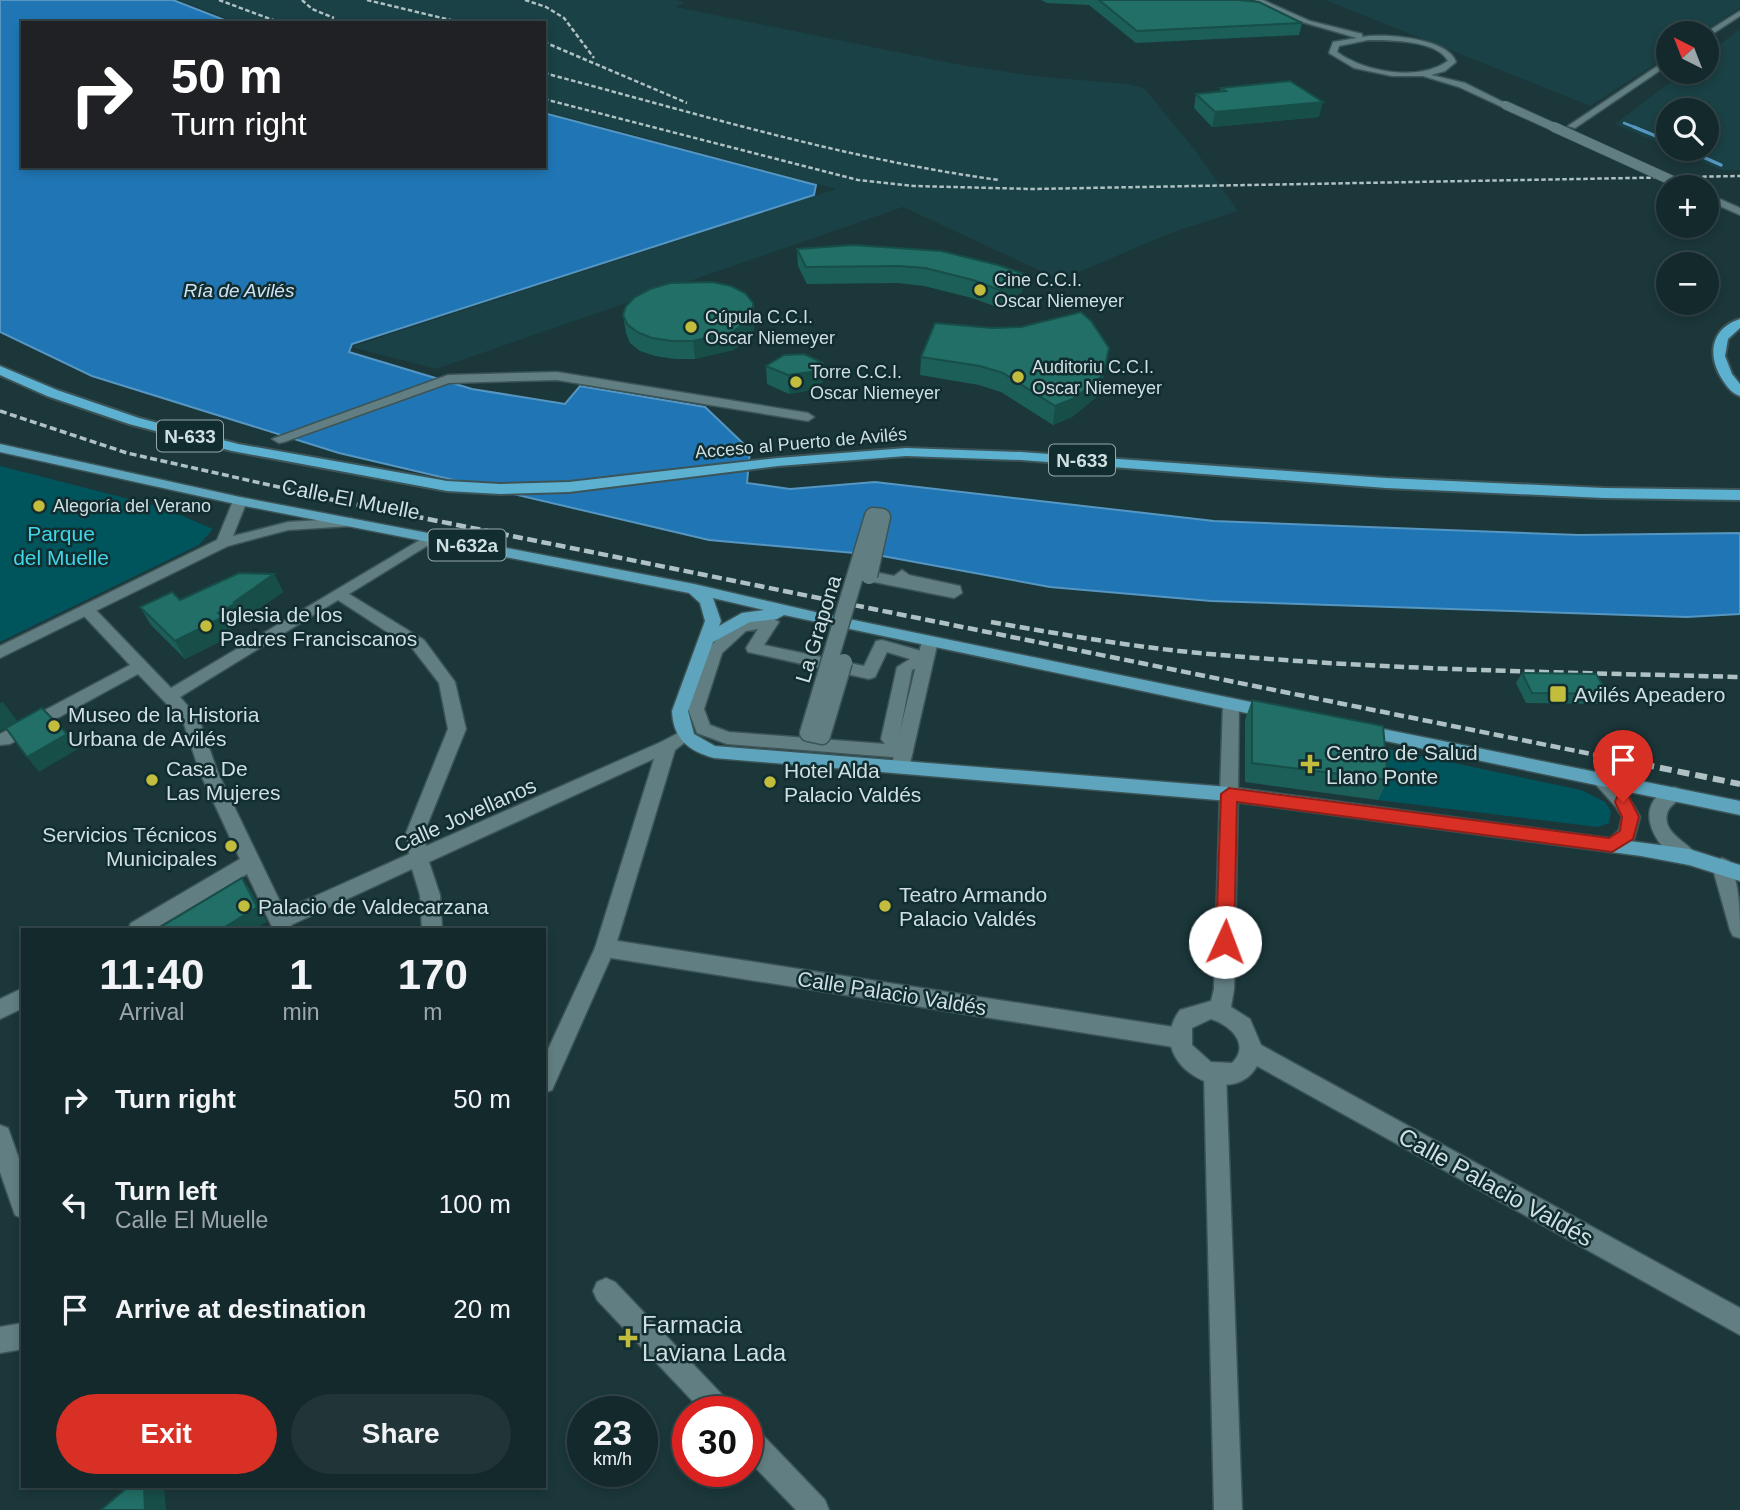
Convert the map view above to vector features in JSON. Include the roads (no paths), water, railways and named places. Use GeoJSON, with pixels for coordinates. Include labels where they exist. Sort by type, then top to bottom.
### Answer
{"type":"FeatureCollection","features":[{"type":"Feature","properties":{"kind":"highway"},"geometry":{"type":"LineString","coordinates":[[1740,324],[1728,329],[1718,346],[1720,365],[1740,392]]}},
{"type":"Feature","properties":{"kind":"highway","name":"Acceso al Puerto de Avilés"},"geometry":{"type":"LineString","coordinates":[[0,370],[52,393],[134,421],[237,448],[387,477],[500,489],[569,487],[778,462],[906,452],[967,453],[1386,483]]}},
{"type":"Feature","properties":{"kind":"highway"},"geometry":{"type":"LineString","coordinates":[[1386,483],[1604,493],[1740,495]]}},
{"type":"Feature","properties":{"kind":"highway"},"geometry":{"type":"LineString","coordinates":[[1386,483],[1500,495],[1740,506]]}},
{"type":"Feature","properties":{"kind":"main road","name":"Calle El Muelle"},"geometry":{"type":"LineString","coordinates":[[0,448],[240,501],[694,589],[815,617]]}},
{"type":"Feature","properties":{"kind":"main road"},"geometry":{"type":"LineString","coordinates":[[694,589],[707,601],[712,610],[713,621],[680,711],[676,741],[694,744],[714,752],[902,760],[1229,794],[1612,845],[1689,857],[1731,870]]}},
{"type":"Feature","properties":{"kind":"main road"},"geometry":{"type":"LineString","coordinates":[[709,638],[747,617],[764,614],[815,617],[1285,715]]}},
{"type":"Feature","properties":{"kind":"main road"},"geometry":{"type":"LineString","coordinates":[[1352,728],[1740,808]]}},
{"type":"Feature","properties":{"kind":"street"},"geometry":{"type":"LineString","coordinates":[[1258,0],[1280,12],[1325,29],[1368,38],[1403,40],[1441,50],[1450,56],[1452,62],[1443,69],[1418,74]]}},
{"type":"Feature","properties":{"kind":"street"},"geometry":{"type":"LineString","coordinates":[[1719,27],[1740,13]]}},
{"type":"Feature","properties":{"kind":"street"},"geometry":{"type":"LineString","coordinates":[[1325,29],[1343,41]]}},
{"type":"Feature","properties":{"kind":"street"},"geometry":{"type":"LineString","coordinates":[[1368,38],[1343,41],[1333,48],[1333,53],[1348,63],[1377,71],[1418,74],[1462,85],[1660,175]]}},
{"type":"Feature","properties":{"kind":"street"},"geometry":{"type":"LineString","coordinates":[[1443,69],[1462,85]]}},
{"type":"Feature","properties":{"kind":"street"},"geometry":{"type":"LineString","coordinates":[[1572,126],[1656,69]]}},
{"type":"Feature","properties":{"kind":"street"},"geometry":{"type":"LineString","coordinates":[[1719,202],[1740,212]]}},
{"type":"Feature","properties":{"kind":"street"},"geometry":{"type":"LineString","coordinates":[[279,439],[448,379],[557,376],[808,417]]}},
{"type":"Feature","properties":{"kind":"street"},"geometry":{"type":"LineString","coordinates":[[223,543],[240,501]]}},
{"type":"Feature","properties":{"kind":"street","name":"La Grapona"},"geometry":{"type":"LineString","coordinates":[[841,661],[822,736],[808,733],[873,516],[882,517],[869,576],[954,593],[956,589],[900,578],[902,575]]}},
{"type":"Feature","properties":{"kind":"street"},"geometry":{"type":"LineString","coordinates":[[0,653],[223,543],[288,526],[351,522]]}},
{"type":"Feature","properties":{"kind":"street"},"geometry":{"type":"LineString","coordinates":[[170,696],[430,538]]}},
{"type":"Feature","properties":{"kind":"street"},"geometry":{"type":"LineString","coordinates":[[339,594],[418,645],[447,682],[457,729],[415,833],[419,861],[430,895],[432,928]]}},
{"type":"Feature","properties":{"kind":"street"},"geometry":{"type":"LineString","coordinates":[[88,611],[191,719],[209,773],[281,925]]}},
{"type":"Feature","properties":{"kind":"street"},"geometry":{"type":"LineString","coordinates":[[926,658],[882,645],[869,673],[754,648],[771,622],[741,627],[715,651],[696,709],[703,729],[727,738],[902,760],[926,658],[930,641]]}},
{"type":"Feature","properties":{"kind":"street"},"geometry":{"type":"LineString","coordinates":[[4,740],[140,666]]}},
{"type":"Feature","properties":{"kind":"street"},"geometry":{"type":"LineString","coordinates":[[1220,1011],[1224,989],[1231,704]]}},
{"type":"Feature","properties":{"kind":"street"},"geometry":{"type":"LineString","coordinates":[[546,1079],[605,948],[676,741]]}},
{"type":"Feature","properties":{"kind":"street","name":"Calle Jovellanos"},"geometry":{"type":"LineString","coordinates":[[281,925],[676,741]]}},
{"type":"Feature","properties":{"kind":"street"},"geometry":{"type":"LineString","coordinates":[[1599,778],[1623,802],[1631,817],[1627,834],[1612,845]]}},
{"type":"Feature","properties":{"kind":"street"},"geometry":{"type":"LineString","coordinates":[[1674,794],[1662,802],[1656,814],[1661,832],[1670,845],[1689,857]]}},
{"type":"Feature","properties":{"kind":"street"},"geometry":{"type":"LineString","coordinates":[[140,928],[251,862]]}},
{"type":"Feature","properties":{"kind":"street"},"geometry":{"type":"LineString","coordinates":[[1731,870],[1740,930]]}},
{"type":"Feature","properties":{"kind":"street","name":"Calle Palacio Valdés"},"geometry":{"type":"LineString","coordinates":[[605,948],[1180,1038]]}},
{"type":"Feature","properties":{"kind":"street"},"geometry":{"type":"LineString","coordinates":[[0,1010],[21,998]]}},
{"type":"Feature","properties":{"kind":"street"},"geometry":{"type":"LineString","coordinates":[[1203,1010],[1220,1011],[1241,1023],[1248,1032],[1253,1052],[1244,1068],[1226,1074],[1215,1074],[1191,1060],[1185,1054],[1180,1038],[1183,1023],[1188,1017],[1203,1010]]}},
{"type":"Feature","properties":{"kind":"street","name":"Calle Palacio Valdés"},"geometry":{"type":"LineString","coordinates":[[1253,1052],[1740,1322]]}},
{"type":"Feature","properties":{"kind":"street"},"geometry":{"type":"LineString","coordinates":[[1215,1074],[1228,1510]]}},
{"type":"Feature","properties":{"kind":"street"},"geometry":{"type":"LineString","coordinates":[[0,1136],[21,1201]]}},
{"type":"Feature","properties":{"kind":"street"},"geometry":{"type":"LineString","coordinates":[[606,1291],[707,1396]]}},
{"type":"Feature","properties":{"kind":"street"},"geometry":{"type":"LineString","coordinates":[[0,1340],[21,1336]]}},
{"type":"Feature","properties":{"kind":"street"},"geometry":{"type":"LineString","coordinates":[[763,1456],[815,1510]]}},
{"type":"Feature","properties":{"kind":"water","name":"Ría de Avilés"},"geometry":{"type":"Polygon","coordinates":[[[0,0],[173,0],[227,21],[21,21],[21,168],[546,168],[546,114],[816,185],[814,195],[352,344],[349,352],[472,389],[565,404],[580,386],[705,407],[750,450],[747,483],[790,489],[875,482],[1214,521],[1579,535],[1740,533],[1740,614],[1687,617],[1211,601],[1050,587],[877,555],[709,540],[339,453],[92,376],[0,332],[0,0]]]}},
{"type":"Feature","properties":{"kind":"waterway"},"geometry":{"type":"LineString","coordinates":[[1624,123],[1634,127]]}},
{"type":"Feature","properties":{"kind":"waterway"},"geometry":{"type":"LineString","coordinates":[[1634,127],[1639,129]]}},
{"type":"Feature","properties":{"kind":"waterway"},"geometry":{"type":"LineString","coordinates":[[1634,127],[1656,136]]}},
{"type":"Feature","properties":{"kind":"waterway"},"geometry":{"type":"LineString","coordinates":[[1712,161],[1721,165]]}},
{"type":"Feature","properties":{"kind":"railway"},"geometry":{"type":"LineString","coordinates":[[219,0],[276,21]]}},
{"type":"Feature","properties":{"kind":"railway"},"geometry":{"type":"LineString","coordinates":[[302,0],[312,9],[334,18]]}},
{"type":"Feature","properties":{"kind":"railway"},"geometry":{"type":"LineString","coordinates":[[367,0],[455,21]]}},
{"type":"Feature","properties":{"kind":"railway"},"geometry":{"type":"LineString","coordinates":[[525,0],[546,7],[564,18],[594,58]]}},
{"type":"Feature","properties":{"kind":"railway"},"geometry":{"type":"LineString","coordinates":[[546,43],[687,103]]}},
{"type":"Feature","properties":{"kind":"railway"},"geometry":{"type":"LineString","coordinates":[[546,74],[827,147],[999,180]]}},
{"type":"Feature","properties":{"kind":"railway"},"geometry":{"type":"LineString","coordinates":[[546,100],[858,180],[914,186],[1032,189],[1740,176]]}},
{"type":"Feature","properties":{"kind":"railway"},"geometry":{"type":"LineString","coordinates":[[0,411],[127,453],[323,497]]}},
{"type":"Feature","properties":{"kind":"railway"},"geometry":{"type":"LineString","coordinates":[[314,496],[1616,759]]}},
{"type":"Feature","properties":{"kind":"railway"},"geometry":{"type":"LineString","coordinates":[[991,622],[1132,645],[1249,657],[1460,669],[1740,677]]}},
{"type":"Feature","properties":{"kind":"railway"},"geometry":{"type":"LineString","coordinates":[[1607,757],[1740,784]]}},
{"type":"Feature","properties":{"kind":"place","name":"Cine C.C.I. Oscar Niemeyer"},"geometry":{"type":"Point","coordinates":[980,290]}},
{"type":"Feature","properties":{"kind":"place","name":"Cúpula C.C.I. Oscar Niemeyer"},"geometry":{"type":"Point","coordinates":[691,327]}},
{"type":"Feature","properties":{"kind":"place","name":"Auditoriu C.C.I. Oscar Niemeyer"},"geometry":{"type":"Point","coordinates":[1018,377]}},
{"type":"Feature","properties":{"kind":"place","name":"Torre C.C.I. Oscar Niemeyer"},"geometry":{"type":"Point","coordinates":[796,382]}},
{"type":"Feature","properties":{"kind":"place","name":"Alegoría del Verano"},"geometry":{"type":"Point","coordinates":[39,506]}},
{"type":"Feature","properties":{"kind":"place","name":"Iglesia de los Padres Franciscanos"},"geometry":{"type":"Point","coordinates":[206,626]}},
{"type":"Feature","properties":{"kind":"place","name":"Avilés Apeadero"},"geometry":{"type":"Point","coordinates":[1558,694]}},
{"type":"Feature","properties":{"kind":"place","name":"Museo de la Historia Urbana de Avilés"},"geometry":{"type":"Point","coordinates":[54,726]}},
{"type":"Feature","properties":{"kind":"place","name":"Centro de Salud Llano Ponte"},"geometry":{"type":"Point","coordinates":[1310,764]}},
{"type":"Feature","properties":{"kind":"place","name":"Casa De Las Mujeres"},"geometry":{"type":"Point","coordinates":[152,780]}},
{"type":"Feature","properties":{"kind":"place","name":"Hotel Alda Palacio Valdés"},"geometry":{"type":"Point","coordinates":[770,782]}},
{"type":"Feature","properties":{"kind":"place","name":"Servicios Técnicos Municipales"},"geometry":{"type":"Point","coordinates":[231,846]}},
{"type":"Feature","properties":{"kind":"place","name":"Palacio de Valdecarzana"},"geometry":{"type":"Point","coordinates":[244,906]}},
{"type":"Feature","properties":{"kind":"place","name":"Teatro Armando Palacio Valdés"},"geometry":{"type":"Point","coordinates":[885,906]}},
{"type":"Feature","properties":{"kind":"place","name":"Farmacia Laviana Lada"},"geometry":{"type":"Point","coordinates":[628,1338]}},
{"type":"Feature","properties":{"kind":"park label","name":"Parque del Muelle"},"geometry":{"type":"Point","coordinates":[61,545]}}]}
